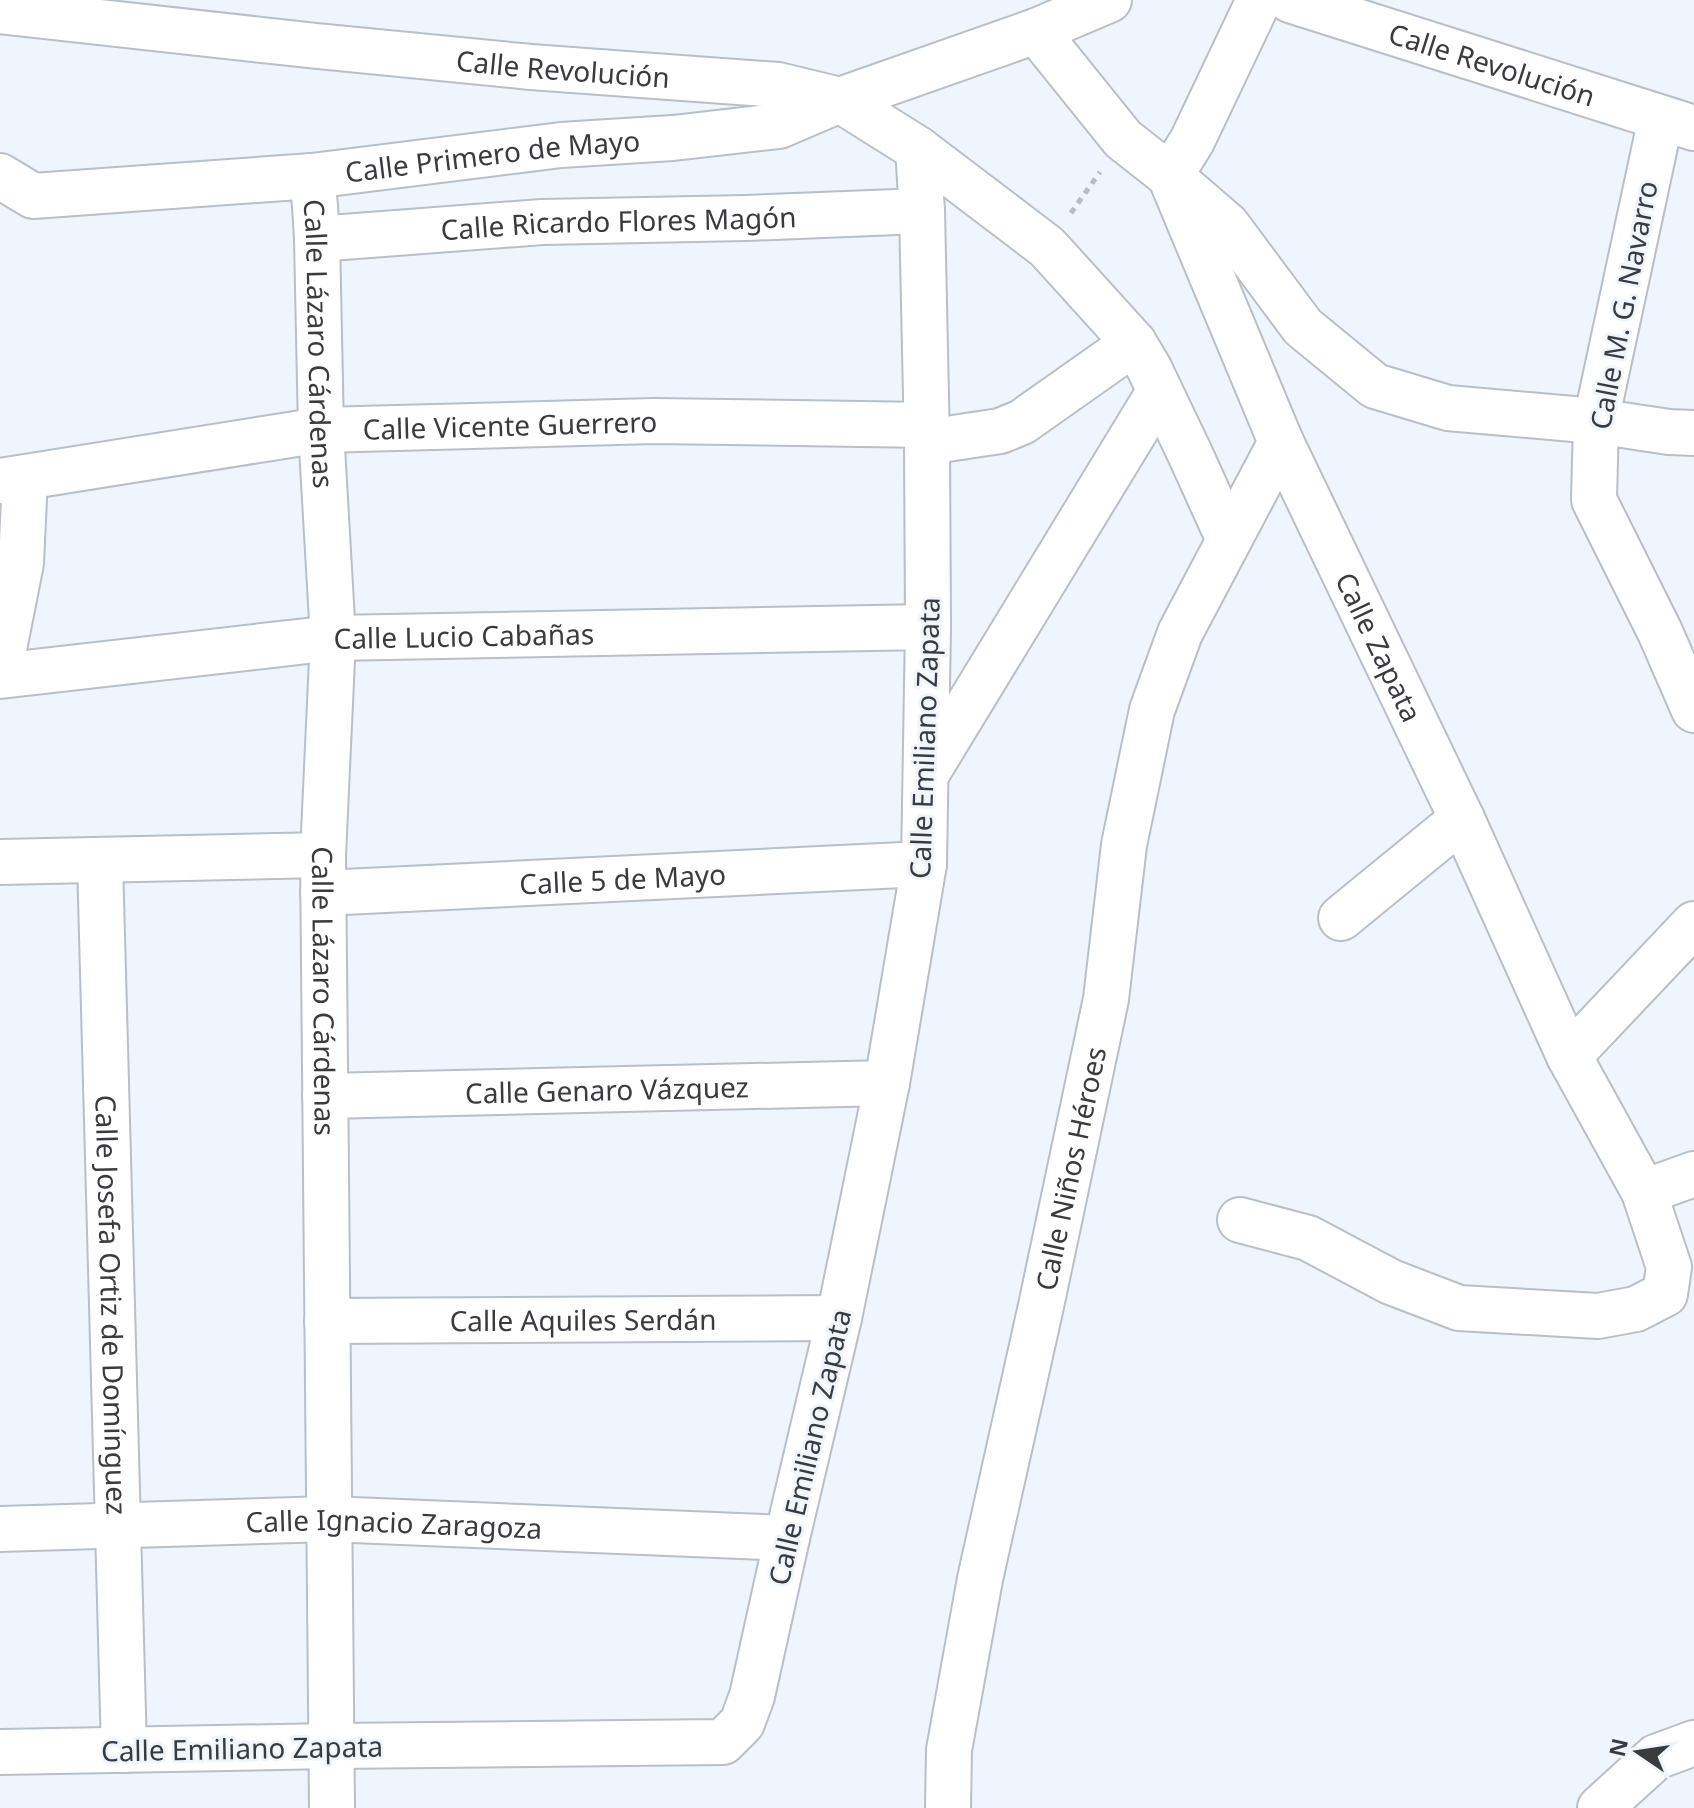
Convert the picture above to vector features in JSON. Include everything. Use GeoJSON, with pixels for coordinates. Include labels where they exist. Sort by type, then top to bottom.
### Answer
{"type":"FeatureCollection","features":[{"type":"Feature","properties":{"kind":"street"},"geometry":{"type":"LineString","coordinates":[[840,100],[1036,31],[1109,0]]}},
{"type":"Feature","properties":{"kind":"street"},"geometry":{"type":"LineString","coordinates":[[1259,0],[1192,141],[1170,176],[1227,225],[1303,327],[1375,386],[1448,408],[1694,433]]}},
{"type":"Feature","properties":{"kind":"street","name":"Calle Revolución"},"geometry":{"type":"LineString","coordinates":[[1290,0],[1677,123]]}},
{"type":"Feature","properties":{"kind":"street","name":"Calle Revolución"},"geometry":{"type":"LineString","coordinates":[[0,11],[516,66],[778,85],[840,100]]}},
{"type":"Feature","properties":{"kind":"street","name":"Calle Zapata"},"geometry":{"type":"LineString","coordinates":[[1036,31],[1123,139],[1170,176],[1281,442],[1462,819],[1569,1056],[1644,1192],[1669,1267],[1665,1294],[1636,1309],[1598,1316],[1459,1308],[1391,1282],[1308,1238],[1240,1220]]}},
{"type":"Feature","properties":{"kind":"street"},"geometry":{"type":"LineString","coordinates":[[840,100],[918,149],[1047,247],[1134,343],[1149,368],[1229,540]]}},
{"type":"Feature","properties":{"kind":"street","name":"Calle Primero de Mayo"},"geometry":{"type":"LineString","coordinates":[[11,193],[312,176],[561,145],[673,138],[779,126],[840,100]]}},
{"type":"Feature","properties":{"kind":"street","name":"Calle M. G. Navarro"},"geometry":{"type":"LineString","coordinates":[[1677,123],[1596,421],[1594,500],[1660,632],[1694,710]]}},
{"type":"Feature","properties":{"kind":"street"},"geometry":{"type":"LineString","coordinates":[[918,149],[922,211]]}},
{"type":"Feature","properties":{"kind":"street","name":"Calle Lázaro Cárdenas"},"geometry":{"type":"LineString","coordinates":[[312,176],[317,239],[321,430],[333,638],[323,874],[332,1808]]}},
{"type":"Feature","properties":{"kind":"street","name":"Calle Ricardo Flores Magón"},"geometry":{"type":"LineString","coordinates":[[317,239],[542,222],[922,211]]}},
{"type":"Feature","properties":{"kind":"street","name":"Calle Emiliano Zapata"},"geometry":{"type":"LineString","coordinates":[[0,1752],[723,1742],[742,1723],[752,1696],[839,1318],[887,1083],[924,864],[928,627],[922,211]]}},
{"type":"Feature","properties":{"kind":"street","name":"Calle Vicente Guerrero"},"geometry":{"type":"LineString","coordinates":[[12,479],[321,430],[654,421],[927,434],[1000,431],[1022,422],[1134,343]]}},
{"type":"Feature","properties":{"kind":"street"},"geometry":{"type":"LineString","coordinates":[[926,775],[1159,392]]}},
{"type":"Feature","properties":{"kind":"street","name":"Calle Niños Héroes"},"geometry":{"type":"LineString","coordinates":[[948,1808],[949,1750],[980,1579],[1106,999],[1124,845],[1152,710],[1180,633],[1281,442]]}},
{"type":"Feature","properties":{"kind":"street"},"geometry":{"type":"LineString","coordinates":[[0,669],[21,563],[12,479]]}},
{"type":"Feature","properties":{"kind":"street","name":"Calle Lucio Cabañas"},"geometry":{"type":"LineString","coordinates":[[0,676],[333,638],[928,627]]}},
{"type":"Feature","properties":{"kind":"street"},"geometry":{"type":"LineString","coordinates":[[1341,918],[1462,819]]}},
{"type":"Feature","properties":{"kind":"street","name":"Calle 5 de Mayo"},"geometry":{"type":"LineString","coordinates":[[0,862],[100,861],[323,874],[924,864]]}},
{"type":"Feature","properties":{"kind":"street","name":"Calle Josefa Ortiz de Domínguez"},"geometry":{"type":"LineString","coordinates":[[100,861],[124,1750]]}},
{"type":"Feature","properties":{"kind":"street"},"geometry":{"type":"LineString","coordinates":[[1569,1056],[1694,924]]}},
{"type":"Feature","properties":{"kind":"street","name":"Calle Genaro Vázquez"},"geometry":{"type":"LineString","coordinates":[[325,1096],[887,1083]]}},
{"type":"Feature","properties":{"kind":"street"},"geometry":{"type":"LineString","coordinates":[[1644,1192],[1694,1174]]}},
{"type":"Feature","properties":{"kind":"street","name":"Calle Aquiles Serdán"},"geometry":{"type":"LineString","coordinates":[[327,1321],[839,1318]]}},
{"type":"Feature","properties":{"kind":"street","name":"Calle Ignacio Zaragoza"},"geometry":{"type":"LineString","coordinates":[[0,1529],[329,1519],[787,1538]]}},
{"type":"Feature","properties":{"kind":"street"},"geometry":{"type":"LineString","coordinates":[[1600,1808],[1656,1757],[1694,1743]]}},
{"type":"Feature","properties":{"kind":"path"},"geometry":{"type":"LineString","coordinates":[[1047,247],[1123,139]]}}]}
